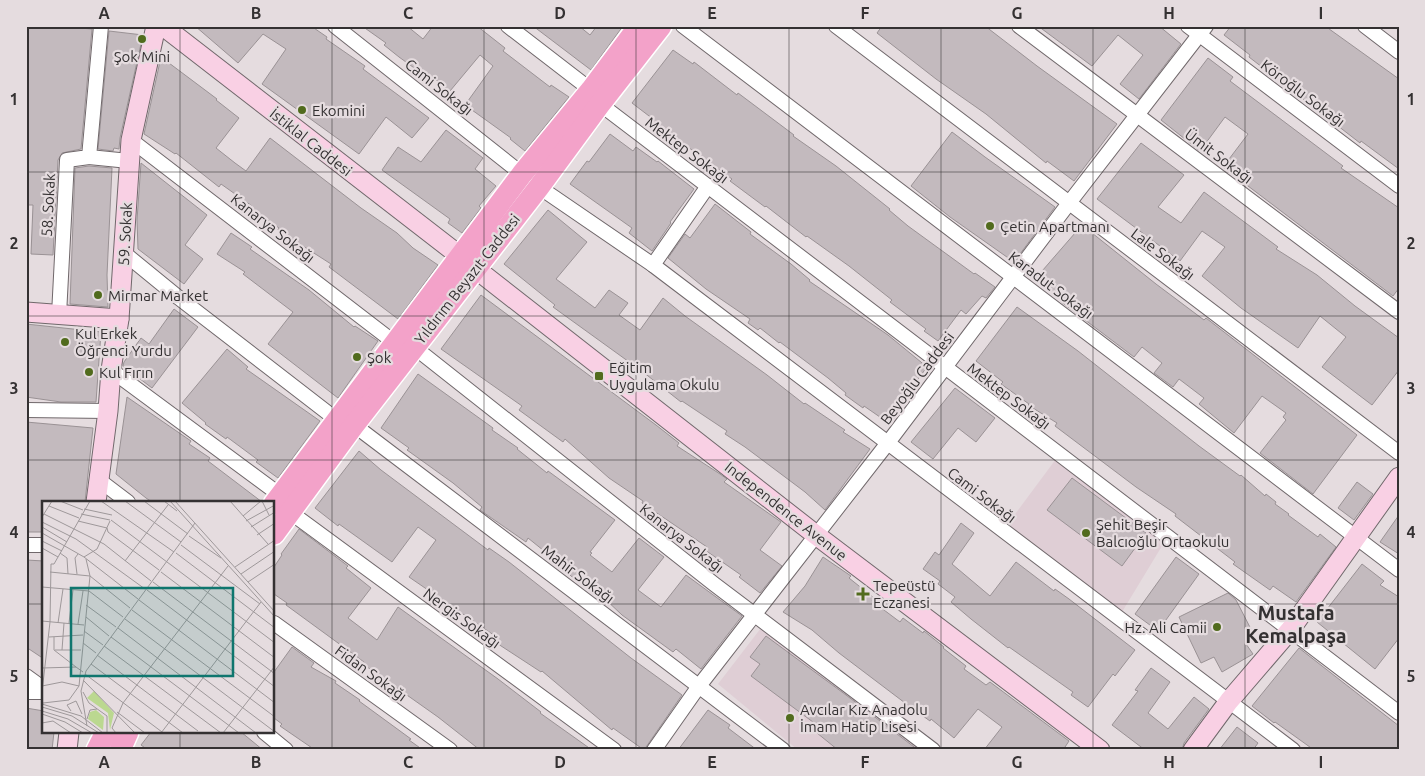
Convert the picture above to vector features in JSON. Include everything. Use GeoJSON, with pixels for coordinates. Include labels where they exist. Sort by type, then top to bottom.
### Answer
{"type":"FeatureCollection","features":[{"type":"Feature","properties":{"kind":"main road","name":"Yıldırım Beyazıt Caddesi"},"geometry":{"type":"LineString","coordinates":[[275,530],[281,504],[468,263],[539,187],[639,26]]}},
{"type":"Feature","properties":{"kind":"main road","name":"Yıldırım Beyazıt Caddesi"},"geometry":{"type":"LineString","coordinates":[[468,263],[522,174],[661,26]]}},
{"type":"Feature","properties":{"kind":"main road"},"geometry":{"type":"LineString","coordinates":[[104,741],[123,734]]}},
{"type":"Feature","properties":{"kind":"street"},"geometry":{"type":"LineString","coordinates":[[101,26],[89,157],[129,161]]}},
{"type":"Feature","properties":{"kind":"street","name":"59. Sokak"},"geometry":{"type":"LineString","coordinates":[[96,501],[108,411],[111,370],[119,319],[131,140],[156,26]]}},
{"type":"Feature","properties":{"kind":"street","name":"İstiklal Caddesi"},"geometry":{"type":"LineString","coordinates":[[163,26],[468,263]]}},
{"type":"Feature","properties":{"kind":"street","name":"Cami Sokağı"},"geometry":{"type":"LineString","coordinates":[[335,26],[522,174]]}},
{"type":"Feature","properties":{"kind":"street","name":"Mektep Sokağı"},"geometry":{"type":"LineString","coordinates":[[508,26],[708,186],[1399,713]]}},
{"type":"Feature","properties":{"kind":"street","name":"Karadut Sokağı"},"geometry":{"type":"LineString","coordinates":[[683,26],[1399,570]]}},
{"type":"Feature","properties":{"kind":"street","name":"Lale Sokağı"},"geometry":{"type":"LineString","coordinates":[[836,26],[1399,453]]}},
{"type":"Feature","properties":{"kind":"street","name":"Ümit Sokağı"},"geometry":{"type":"LineString","coordinates":[[1019,26],[1399,312]]}},
{"type":"Feature","properties":{"kind":"street","name":"Köroğlu Sokağı"},"geometry":{"type":"LineString","coordinates":[[1188,26],[1203,31],[1399,186]]}},
{"type":"Feature","properties":{"kind":"street"},"geometry":{"type":"LineString","coordinates":[[1365,26],[1399,52]]}},
{"type":"Feature","properties":{"kind":"street","name":"Beyoğlu Caddesi"},"geometry":{"type":"LineString","coordinates":[[654,750],[699,686],[1203,31]]}},
{"type":"Feature","properties":{"kind":"street","name":"Kanarya Sokağı"},"geometry":{"type":"LineString","coordinates":[[131,140],[404,345],[933,750]]}},
{"type":"Feature","properties":{"kind":"street","name":"58. Sokak"},"geometry":{"type":"LineString","coordinates":[[59,315],[66,160],[89,157]]}},
{"type":"Feature","properties":{"kind":"street"},"geometry":{"type":"LineString","coordinates":[[653,265],[708,186]]}},
{"type":"Feature","properties":{"kind":"street","name":"Cami Sokağı"},"geometry":{"type":"LineString","coordinates":[[539,187],[653,265],[1293,750]]}},
{"type":"Feature","properties":{"kind":"street","name":"Mahir Sokağı"},"geometry":{"type":"LineString","coordinates":[[124,253],[179,298],[782,750]]}},
{"type":"Feature","properties":{"kind":"street","name":"Independence Avenue"},"geometry":{"type":"LineString","coordinates":[[468,263],[816,535],[1100,750]]}},
{"type":"Feature","properties":{"kind":"street"},"geometry":{"type":"LineString","coordinates":[[26,312],[119,319]]}},
{"type":"Feature","properties":{"kind":"street","name":"Nergis Sokağı"},"geometry":{"type":"LineString","coordinates":[[111,370],[281,504],[614,750]]}},
{"type":"Feature","properties":{"kind":"street"},"geometry":{"type":"LineString","coordinates":[[26,410],[108,411]]}},
{"type":"Feature","properties":{"kind":"street"},"geometry":{"type":"LineString","coordinates":[[1193,750],[1229,701],[1290,630],[1399,477]]}},
{"type":"Feature","properties":{"kind":"street"},"geometry":{"type":"LineString","coordinates":[[99,480],[127,501]]}},
{"type":"Feature","properties":{"kind":"street"},"geometry":{"type":"LineString","coordinates":[[26,545],[42,545]]}},
{"type":"Feature","properties":{"kind":"street","name":"Fidan Sokağı"},"geometry":{"type":"LineString","coordinates":[[275,624],[450,750]]}},
{"type":"Feature","properties":{"kind":"street"},"geometry":{"type":"LineString","coordinates":[[26,676],[42,689]]}},
{"type":"Feature","properties":{"kind":"street"},"geometry":{"type":"LineString","coordinates":[[26,692],[42,691]]}},
{"type":"Feature","properties":{"kind":"street"},"geometry":{"type":"LineString","coordinates":[[67,750],[69,734]]}},
{"type":"Feature","properties":{"kind":"street"},"geometry":{"type":"LineString","coordinates":[[266,734],[286,750]]}},
{"type":"Feature","properties":{"kind":"shaded area","name":"Şehit Beşir Balcıoğlu Ortaokulu"},"geometry":{"type":"Polygon","coordinates":[[[1056,459],[1165,541],[1122,612],[1007,525],[1056,459]]]}},
{"type":"Feature","properties":{"kind":"shaded area","name":"Avcılar Kız Anadolu İmam Hatip Lisesi"},"geometry":{"type":"Polygon","coordinates":[[[761,628],[926,750],[798,750],[718,684],[761,628]]]}},
{"type":"Feature","properties":{"kind":"building"},"geometry":{"type":"Polygon","coordinates":[[[26,26],[92,29],[81,149],[62,153],[58,160],[53,255],[31,254],[33,205],[26,205],[26,26]]]}},
{"type":"Feature","properties":{"kind":"building"},"geometry":{"type":"Polygon","coordinates":[[[195,26],[311,26],[327,37],[326,39],[365,66],[363,69],[429,118],[412,138],[386,117],[359,154],[262,84],[286,49],[263,34],[238,63],[195,26]]]}},
{"type":"Feature","properties":{"kind":"building"},"geometry":{"type":"Polygon","coordinates":[[[362,26],[407,26],[423,39],[433,26],[477,26],[505,48],[503,51],[550,87],[551,85],[569,97],[525,151],[511,138],[465,105],[493,66],[480,55],[450,91],[426,72],[424,75],[399,57],[384,45],[386,43],[362,26]]]}},
{"type":"Feature","properties":{"kind":"building"},"geometry":{"type":"Polygon","coordinates":[[[533,26],[579,26],[590,35],[597,26],[623,26],[591,70],[533,26]]]}},
{"type":"Feature","properties":{"kind":"building"},"geometry":{"type":"Polygon","coordinates":[[[882,26],[985,26],[1117,124],[1074,181],[1047,161],[1046,163],[986,114],[936,79],[877,33],[882,26]]]}},
{"type":"Feature","properties":{"kind":"building"},"geometry":{"type":"Polygon","coordinates":[[[1038,26],[1159,26],[1181,44],[1139,99],[1120,84],[1143,55],[1118,35],[1092,66],[1038,26]]]}},
{"type":"Feature","properties":{"kind":"building"},"geometry":{"type":"Polygon","coordinates":[[[1231,26],[1325,26],[1399,79],[1399,169],[1361,141],[1360,143],[1249,57],[1250,55],[1224,35],[1231,26]]]}},
{"type":"Feature","properties":{"kind":"building"},"geometry":{"type":"Polygon","coordinates":[[[109,31],[143,35],[119,149],[114,148],[113,151],[98,149],[109,31]]]}},
{"type":"Feature","properties":{"kind":"building"},"geometry":{"type":"Polygon","coordinates":[[[673,50],[693,64],[694,62],[737,95],[738,93],[793,136],[836,166],[890,209],[908,226],[995,287],[986,298],[982,296],[966,314],[961,310],[938,341],[924,331],[926,329],[890,302],[892,300],[849,266],[730,181],[732,179],[652,121],[653,119],[632,103],[673,50]]]}},
{"type":"Feature","properties":{"kind":"building"},"geometry":{"type":"Polygon","coordinates":[[[161,57],[239,118],[216,148],[235,163],[246,171],[270,138],[361,208],[397,233],[413,248],[438,265],[398,319],[329,267],[331,264],[278,230],[279,228],[251,208],[252,206],[221,184],[219,187],[176,153],[144,134],[161,57]]]}},
{"type":"Feature","properties":{"kind":"building"},"geometry":{"type":"Polygon","coordinates":[[[1208,58],[1233,77],[1230,81],[1343,166],[1341,168],[1399,208],[1399,288],[1393,296],[1223,167],[1248,134],[1225,117],[1200,151],[1161,120],[1208,58]]]}},
{"type":"Feature","properties":{"kind":"building"},"geometry":{"type":"Polygon","coordinates":[[[446,130],[483,158],[475,169],[496,186],[479,206],[481,208],[462,233],[448,223],[450,219],[382,170],[398,147],[421,162],[446,130]]]}},
{"type":"Feature","properties":{"kind":"building"},"geometry":{"type":"Polygon","coordinates":[[[952,132],[1055,207],[1014,262],[950,217],[911,186],[952,132]]]}},
{"type":"Feature","properties":{"kind":"building"},"geometry":{"type":"Polygon","coordinates":[[[610,134],[633,151],[636,147],[658,161],[694,189],[652,251],[629,233],[632,228],[570,184],[610,134]]]}},
{"type":"Feature","properties":{"kind":"building"},"geometry":{"type":"Polygon","coordinates":[[[1141,143],[1184,175],[1158,207],[1181,223],[1204,192],[1278,247],[1276,249],[1317,275],[1399,338],[1399,370],[1372,405],[1322,367],[1346,337],[1320,316],[1298,348],[1241,308],[1202,276],[1225,247],[1202,231],[1180,261],[1097,199],[1141,143]]]}},
{"type":"Feature","properties":{"kind":"building"},"geometry":{"type":"Polygon","coordinates":[[[141,163],[207,215],[185,245],[203,259],[184,284],[138,249],[137,220],[141,163]]]}},
{"type":"Feature","properties":{"kind":"building"},"geometry":{"type":"Polygon","coordinates":[[[89,166],[112,168],[107,275],[108,307],[70,304],[75,168],[89,166]]]}},
{"type":"Feature","properties":{"kind":"building"},"geometry":{"type":"Polygon","coordinates":[[[715,204],[751,232],[750,234],[791,264],[809,281],[888,335],[927,367],[907,394],[909,396],[890,424],[845,395],[846,393],[828,378],[780,342],[760,328],[758,330],[748,323],[750,319],[706,289],[668,258],[685,234],[690,238],[715,204]]]}},
{"type":"Feature","properties":{"kind":"building"},"geometry":{"type":"Polygon","coordinates":[[[548,210],[587,242],[556,279],[595,308],[609,290],[628,303],[619,315],[640,330],[663,298],[804,404],[845,430],[843,432],[870,449],[825,510],[805,492],[725,434],[727,431],[681,402],[553,307],[555,305],[504,264],[548,210]]]}},
{"type":"Feature","properties":{"kind":"building"},"geometry":{"type":"Polygon","coordinates":[[[1082,225],[1156,284],[1204,320],[1206,318],[1357,435],[1313,494],[1260,453],[1286,420],[1283,417],[1286,413],[1262,396],[1234,433],[1199,404],[1204,398],[1179,379],[1173,387],[1154,373],[1162,363],[1142,347],[1134,357],[1060,301],[1036,278],[1082,225]]]}},
{"type":"Feature","properties":{"kind":"building"},"geometry":{"type":"Polygon","coordinates":[[[231,233],[252,247],[250,249],[309,290],[354,327],[378,341],[338,398],[268,344],[293,312],[243,274],[245,272],[217,254],[231,233]]]}},
{"type":"Feature","properties":{"kind":"building"},"geometry":{"type":"Polygon","coordinates":[[[481,295],[656,425],[679,443],[677,446],[727,479],[724,482],[781,522],[760,550],[782,566],[760,593],[739,577],[741,575],[705,550],[707,547],[642,503],[643,501],[609,478],[565,439],[563,442],[519,410],[522,406],[441,349],[481,295]]]}},
{"type":"Feature","properties":{"kind":"building"},"geometry":{"type":"Polygon","coordinates":[[[1017,307],[1078,351],[1199,446],[1241,475],[1265,496],[1266,494],[1288,515],[1318,537],[1320,534],[1336,547],[1296,602],[1273,586],[1270,590],[1233,564],[1235,562],[1175,516],[1176,514],[1136,487],[1055,426],[1057,423],[1028,405],[976,361],[1017,307]]]}},
{"type":"Feature","properties":{"kind":"building"},"geometry":{"type":"Polygon","coordinates":[[[174,309],[198,327],[152,388],[123,366],[124,362],[141,338],[149,344],[174,309]]]}},
{"type":"Feature","properties":{"kind":"building"},"geometry":{"type":"Polygon","coordinates":[[[26,324],[101,332],[96,402],[61,402],[26,397],[26,324]]]}},
{"type":"Feature","properties":{"kind":"building"},"geometry":{"type":"Polygon","coordinates":[[[227,349],[248,367],[246,369],[320,421],[278,478],[227,437],[226,439],[205,424],[182,403],[227,349]]]}},
{"type":"Feature","properties":{"kind":"building"},"geometry":{"type":"Polygon","coordinates":[[[418,374],[493,428],[492,430],[518,448],[547,473],[548,471],[615,520],[590,552],[592,553],[590,555],[612,572],[639,538],[664,557],[638,590],[661,607],[686,575],[742,616],[701,669],[676,649],[673,652],[622,615],[603,597],[571,576],[528,538],[526,542],[480,510],[482,507],[381,428],[418,374]]]}},
{"type":"Feature","properties":{"kind":"building"},"geometry":{"type":"Polygon","coordinates":[[[955,388],[995,418],[976,442],[958,428],[933,459],[911,442],[955,388]]]}},
{"type":"Feature","properties":{"kind":"building"},"geometry":{"type":"Polygon","coordinates":[[[127,397],[191,441],[189,444],[210,458],[208,461],[261,501],[150,501],[116,474],[127,397]]]}},
{"type":"Feature","properties":{"kind":"building"},"geometry":{"type":"Polygon","coordinates":[[[26,422],[93,428],[85,501],[42,501],[42,532],[26,532],[26,422]]]}},
{"type":"Feature","properties":{"kind":"building"},"geometry":{"type":"Polygon","coordinates":[[[359,451],[381,470],[488,550],[489,548],[509,562],[631,658],[682,695],[644,750],[613,728],[612,730],[542,671],[495,642],[498,638],[409,577],[436,540],[418,527],[392,562],[339,524],[338,526],[315,508],[359,451]]]}},
{"type":"Feature","properties":{"kind":"building"},"geometry":{"type":"Polygon","coordinates":[[[1072,478],[1146,533],[1122,566],[1047,510],[1072,478]]]}},
{"type":"Feature","properties":{"kind":"building"},"geometry":{"type":"Polygon","coordinates":[[[1357,482],[1373,494],[1354,520],[1338,508],[1357,482]]]}},
{"type":"Feature","properties":{"kind":"building"},"geometry":{"type":"Polygon","coordinates":[[[1399,515],[1399,554],[1380,542],[1399,515]]]}},
{"type":"Feature","properties":{"kind":"building"},"geometry":{"type":"Polygon","coordinates":[[[961,523],[974,533],[952,564],[990,596],[1016,562],[1054,591],[1055,589],[1069,599],[1135,650],[1115,676],[1113,674],[1088,707],[1071,695],[1073,692],[1008,648],[971,619],[951,602],[955,597],[938,584],[940,581],[923,569],[935,552],[939,555],[961,523]]]}},
{"type":"Feature","properties":{"kind":"building"},"geometry":{"type":"Polygon","coordinates":[[[299,529],[348,566],[346,568],[371,588],[348,618],[377,640],[398,607],[592,750],[480,750],[438,717],[363,664],[364,662],[286,605],[287,603],[275,595],[275,566],[299,529]]]}},
{"type":"Feature","properties":{"kind":"building"},"geometry":{"type":"Polygon","coordinates":[[[823,557],[851,576],[849,578],[874,598],[872,601],[900,622],[903,618],[923,633],[924,631],[966,666],[964,669],[986,685],[990,682],[1069,741],[1063,750],[984,750],[1002,727],[978,709],[954,738],[931,719],[930,721],[909,706],[839,653],[812,630],[783,612],[805,586],[823,557]]]}},
{"type":"Feature","properties":{"kind":"building"},"geometry":{"type":"Polygon","coordinates":[[[1176,557],[1199,574],[1158,631],[1135,614],[1176,557]]]}},
{"type":"Feature","properties":{"kind":"building"},"geometry":{"type":"Polygon","coordinates":[[[26,560],[42,561],[42,658],[26,647],[26,560]]]}},
{"type":"Feature","properties":{"kind":"building"},"geometry":{"type":"Polygon","coordinates":[[[1362,564],[1384,581],[1380,585],[1399,597],[1399,638],[1375,669],[1317,622],[1362,564]]]}},
{"type":"Feature","properties":{"kind":"building","name":"Hz. Ali Camii"},"geometry":{"type":"Polygon","coordinates":[[[1228,593],[1236,600],[1255,637],[1246,644],[1253,654],[1222,672],[1214,657],[1201,663],[1179,617],[1228,593]]]}},
{"type":"Feature","properties":{"kind":"building"},"geometry":{"type":"Polygon","coordinates":[[[766,636],[918,750],[838,750],[817,733],[821,728],[751,676],[760,664],[750,657],[766,636]]]}},
{"type":"Feature","properties":{"kind":"building"},"geometry":{"type":"Polygon","coordinates":[[[292,647],[314,663],[311,667],[336,681],[335,683],[360,700],[423,750],[315,750],[280,726],[282,724],[275,719],[275,671],[292,647]]]}},
{"type":"Feature","properties":{"kind":"building"},"geometry":{"type":"Polygon","coordinates":[[[1299,648],[1399,726],[1399,750],[1314,750],[1252,706],[1299,648]]]}},
{"type":"Feature","properties":{"kind":"building"},"geometry":{"type":"Polygon","coordinates":[[[1151,668],[1170,682],[1148,713],[1168,729],[1194,697],[1209,709],[1184,743],[1182,750],[1145,750],[1112,725],[1138,691],[1135,690],[1151,668]]]}},
{"type":"Feature","properties":{"kind":"building"},"geometry":{"type":"Polygon","coordinates":[[[26,708],[42,711],[42,734],[54,734],[52,750],[26,750],[26,708]]]}},
{"type":"Feature","properties":{"kind":"building"},"geometry":{"type":"Polygon","coordinates":[[[708,710],[730,725],[728,728],[757,750],[678,750],[708,710]]]}},
{"type":"Feature","properties":{"kind":"building"},"geometry":{"type":"Polygon","coordinates":[[[1237,727],[1258,743],[1253,750],[1219,750],[1237,727]]]}},
{"type":"Feature","properties":{"kind":"building"},"geometry":{"type":"Polygon","coordinates":[[[149,734],[243,734],[263,750],[148,750],[141,745],[149,734]]]}},
{"type":"Feature","properties":{"kind":"place","name":"Şok Mini"},"geometry":{"type":"Point","coordinates":[142,39]}},
{"type":"Feature","properties":{"kind":"place","name":"Ekomini"},"geometry":{"type":"Point","coordinates":[302,110]}},
{"type":"Feature","properties":{"kind":"place","name":"Çetin Apartmanı"},"geometry":{"type":"Point","coordinates":[990,226]}},
{"type":"Feature","properties":{"kind":"place","name":"Mirmar Market"},"geometry":{"type":"Point","coordinates":[98,295]}},
{"type":"Feature","properties":{"kind":"place","name":"Kul Erkek Öğrenci Yurdu"},"geometry":{"type":"Point","coordinates":[65,342]}},
{"type":"Feature","properties":{"kind":"place","name":"Şok"},"geometry":{"type":"Point","coordinates":[357,357]}},
{"type":"Feature","properties":{"kind":"place","name":"Kul Fırın"},"geometry":{"type":"Point","coordinates":[89,372]}},
{"type":"Feature","properties":{"kind":"place","name":"Eğitim Uygulama Okulu"},"geometry":{"type":"Point","coordinates":[599,376]}},
{"type":"Feature","properties":{"kind":"place","name":"Şehit Beşir Balcıoğlu Ortaokulu"},"geometry":{"type":"Point","coordinates":[1086,533]}},
{"type":"Feature","properties":{"kind":"place","name":"Tepeüstü Eczanesi"},"geometry":{"type":"Point","coordinates":[863,594]}},
{"type":"Feature","properties":{"kind":"place","name":"Hz. Ali Camii"},"geometry":{"type":"Point","coordinates":[1217,627]}},
{"type":"Feature","properties":{"kind":"place","name":"Avcılar Kız Anadolu İmam Hatip Lisesi"},"geometry":{"type":"Point","coordinates":[790,718]}},
{"type":"Feature","properties":{"kind":"district","name":"Mustafa Kemalpaşa"},"geometry":{"type":"Point","coordinates":[1296,624]}}]}
